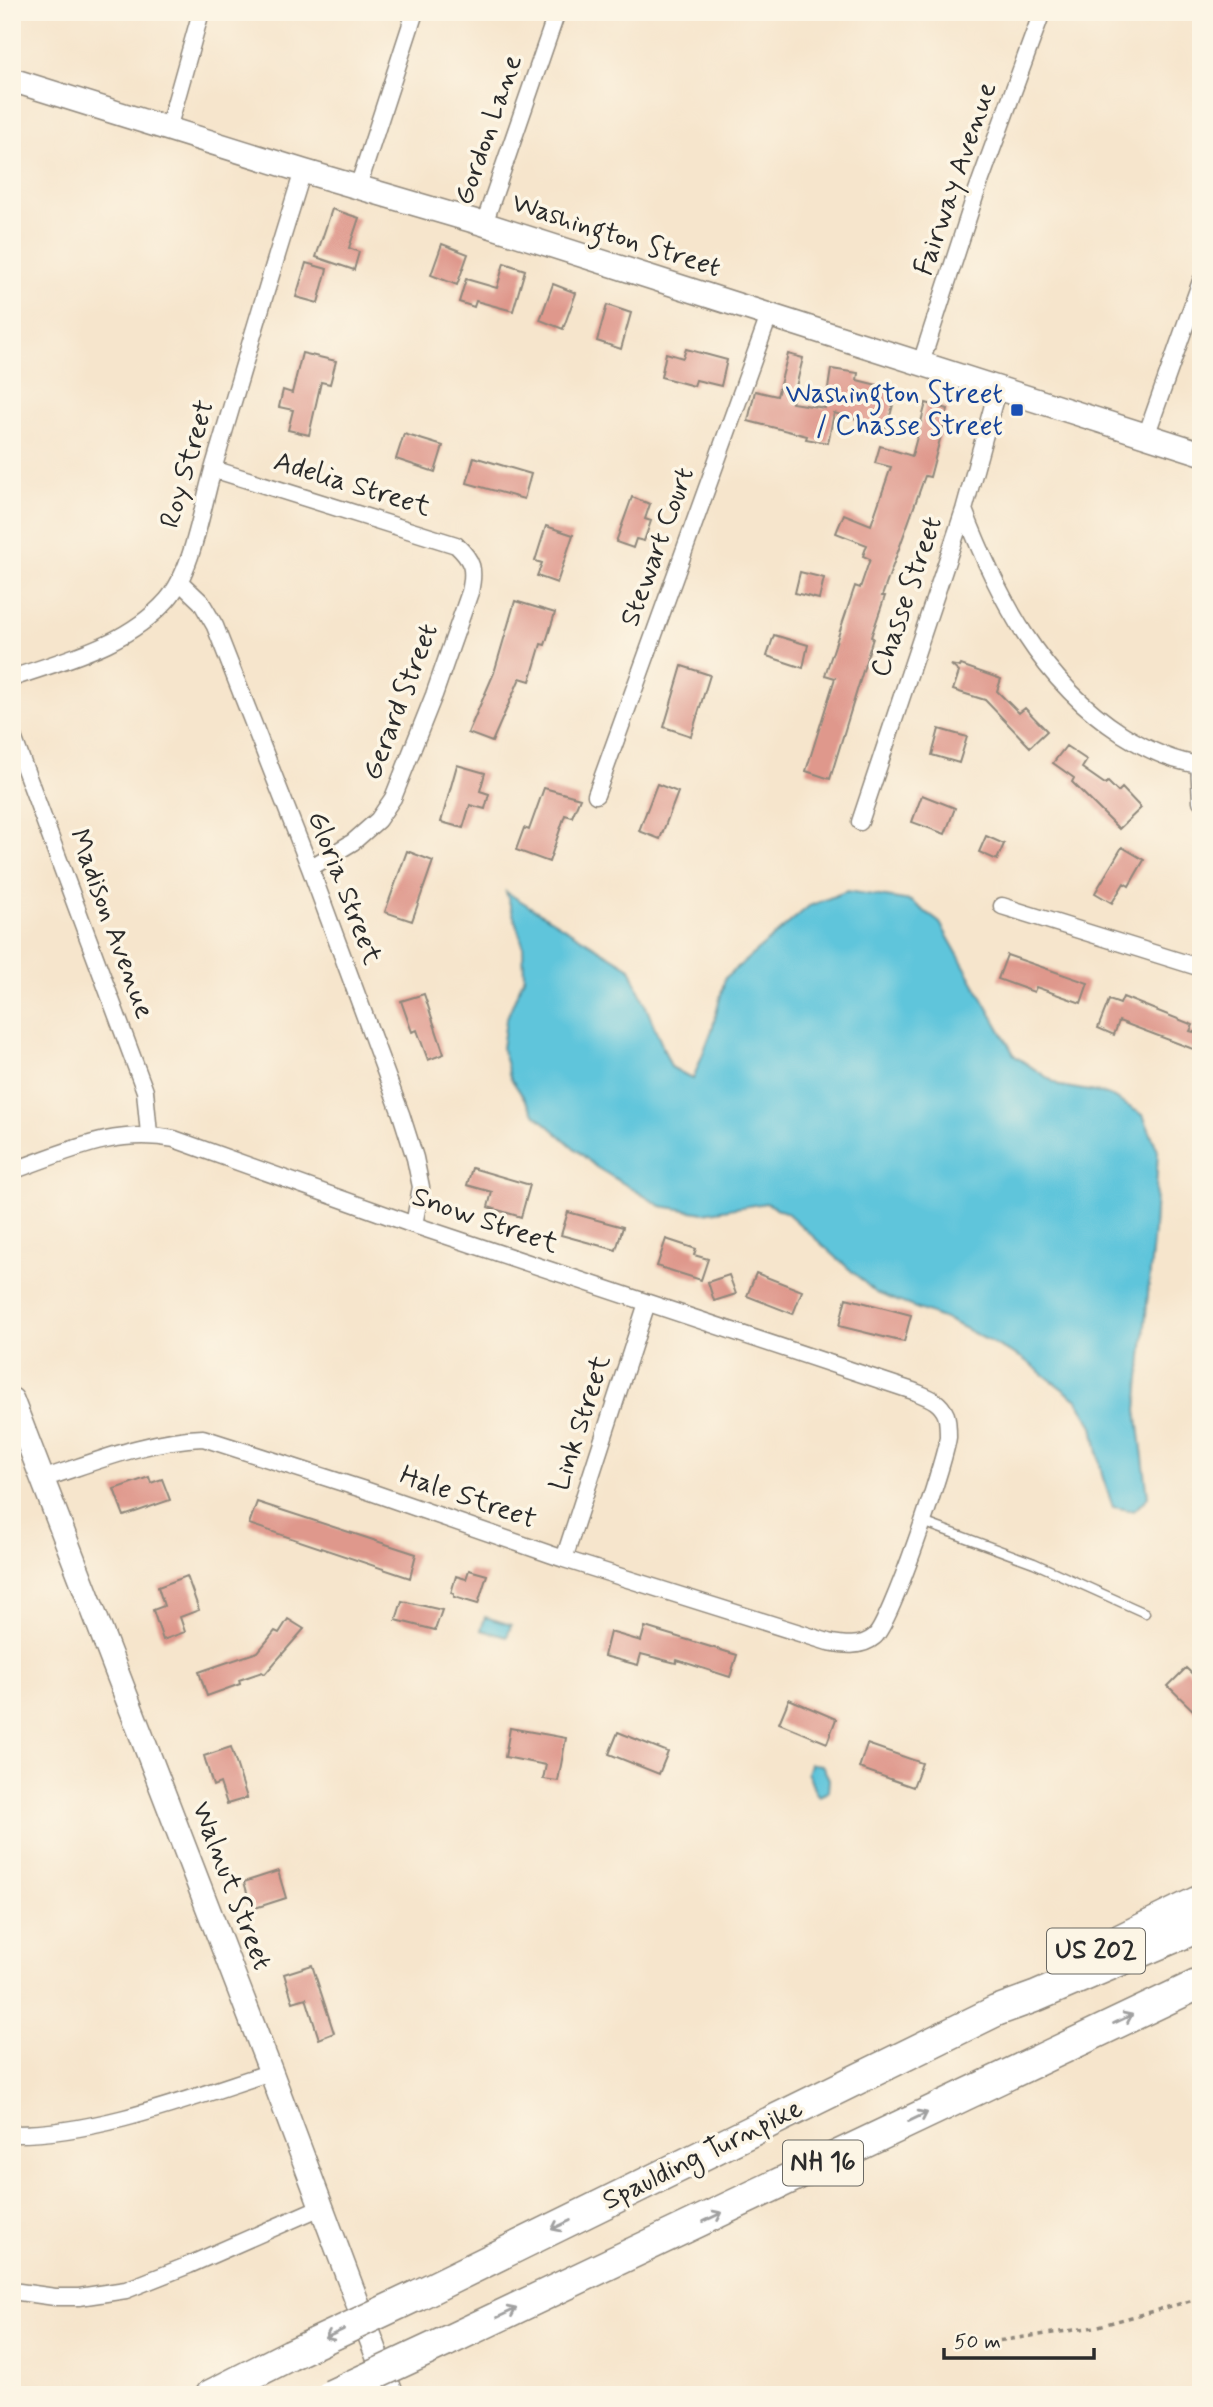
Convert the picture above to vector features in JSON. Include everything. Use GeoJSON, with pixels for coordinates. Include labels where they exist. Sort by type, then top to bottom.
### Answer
{"type":"FeatureCollection","features":[{"type":"Feature","properties":{"kind":"highway","name":"US 202"},"geometry":{"type":"LineString","coordinates":[[996,2011],[1066,1966],[1201,1900]]}},
{"type":"Feature","properties":{"kind":"highway","name":"Spaulding Turnpike"},"geometry":{"type":"LineString","coordinates":[[211,2395],[996,2011],[1201,1926]]}},
{"type":"Feature","properties":{"kind":"highway","name":"Spaulding Turnpike"},"geometry":{"type":"LineString","coordinates":[[331,2395],[1201,1983]]}},
{"type":"Feature","properties":{"kind":"main road","name":"Washington Street"},"geometry":{"type":"LineString","coordinates":[[12,80],[303,171],[484,224],[1201,453]]}},
{"type":"Feature","properties":{"kind":"main road","name":"Walnut Street"},"geometry":{"type":"LineString","coordinates":[[12,1400],[271,2072],[392,2395]]}},
{"type":"Feature","properties":{"kind":"street"},"geometry":{"type":"LineString","coordinates":[[168,129],[201,12]]}},
{"type":"Feature","properties":{"kind":"street"},"geometry":{"type":"LineString","coordinates":[[358,187],[415,12]]}},
{"type":"Feature","properties":{"kind":"street","name":"Gordon Lane"},"geometry":{"type":"LineString","coordinates":[[484,224],[557,12]]}},
{"type":"Feature","properties":{"kind":"street","name":"Fairway Avenue"},"geometry":{"type":"LineString","coordinates":[[921,363],[975,196],[1042,12]]}},
{"type":"Feature","properties":{"kind":"street","name":"Roy Street"},"geometry":{"type":"LineString","coordinates":[[12,678],[95,650],[123,637],[149,618],[181,583],[303,171]]}},
{"type":"Feature","properties":{"kind":"street"},"geometry":{"type":"LineString","coordinates":[[1146,436],[1201,281]]}},
{"type":"Feature","properties":{"kind":"street","name":"Stewart Court"},"geometry":{"type":"LineString","coordinates":[[596,795],[769,316]]}},
{"type":"Feature","properties":{"kind":"street","name":"Chasse Street"},"geometry":{"type":"LineString","coordinates":[[860,822],[964,510],[998,387]]}},
{"type":"Feature","properties":{"kind":"street","name":"Adelia Street"},"geometry":{"type":"LineString","coordinates":[[213,469],[456,545],[470,558]]}},
{"type":"Feature","properties":{"kind":"street"},"geometry":{"type":"LineString","coordinates":[[964,510],[1003,600],[1030,645],[1060,683],[1096,715],[1135,742],[1181,763],[1200,764],[1201,801]]}},
{"type":"Feature","properties":{"kind":"street","name":"Gerard Street"},"geometry":{"type":"LineString","coordinates":[[310,869],[353,842],[378,820],[393,799],[413,753],[470,593],[473,579],[470,558]]}},
{"type":"Feature","properties":{"kind":"street","name":"Gloria Street"},"geometry":{"type":"LineString","coordinates":[[181,583],[201,602],[215,626],[310,869],[415,1158],[421,1187],[414,1225]]}},
{"type":"Feature","properties":{"kind":"street","name":"Madison Avenue"},"geometry":{"type":"LineString","coordinates":[[12,734],[145,1091],[149,1134]]}},
{"type":"Feature","properties":{"kind":"street"},"geometry":{"type":"LineString","coordinates":[[1002,906],[1201,968]]}},
{"type":"Feature","properties":{"kind":"street","name":"Snow Street"},"geometry":{"type":"LineString","coordinates":[[12,1171],[86,1144],[117,1137],[149,1134],[174,1139],[414,1225],[913,1391],[939,1402],[947,1416],[948,1435],[923,1522]]}},
{"type":"Feature","properties":{"kind":"street","name":"Link Street"},"geometry":{"type":"LineString","coordinates":[[564,1559],[647,1303]]}},
{"type":"Feature","properties":{"kind":"street","name":"Hale Street"},"geometry":{"type":"LineString","coordinates":[[43,1479],[152,1444],[203,1438],[365,1490],[564,1559],[828,1642],[846,1645],[863,1643],[876,1637],[886,1620],[923,1522]]}},
{"type":"Feature","properties":{"kind":"street"},"geometry":{"type":"LineString","coordinates":[[12,2134],[84,2127],[198,2096],[271,2072]]}},
{"type":"Feature","properties":{"kind":"street"},"geometry":{"type":"LineString","coordinates":[[12,2291],[55,2297],[79,2297],[126,2290],[321,2207]]}},
{"type":"Feature","properties":{"kind":"lane"},"geometry":{"type":"LineString","coordinates":[[923,1522],[1034,1563],[1145,1613]]}},
{"type":"Feature","properties":{"kind":"path"},"geometry":{"type":"LineString","coordinates":[[990,2342],[1095,2327],[1201,2298]]}},
{"type":"Feature","properties":{"kind":"water"},"geometry":{"type":"Polygon","coordinates":[[[847,891],[911,901],[940,923],[1015,1056],[1060,1086],[1107,1094],[1143,1115],[1158,1151],[1154,1230],[1137,1410],[1148,1497],[1134,1511],[1113,1507],[1102,1475],[1093,1426],[1077,1400],[1022,1358],[950,1321],[876,1293],[787,1213],[766,1203],[704,1213],[661,1206],[596,1167],[534,1113],[510,1077],[502,1048],[506,1020],[524,977],[523,945],[506,892],[630,968],[671,1067],[693,1079],[712,1030],[725,978],[809,906],[847,891]]]}},
{"type":"Feature","properties":{"kind":"water"},"geometry":{"type":"Polygon","coordinates":[[[485,1617],[511,1625],[507,1637],[481,1630],[485,1617]]]}},
{"type":"Feature","properties":{"kind":"water"},"geometry":{"type":"Polygon","coordinates":[[[810,1764],[822,1765],[829,1779],[828,1792],[819,1796],[815,1791],[807,1773],[810,1764]]]}},
{"type":"Feature","properties":{"kind":"building"},"geometry":{"type":"Polygon","coordinates":[[[332,209],[359,218],[349,248],[359,252],[354,270],[316,257],[332,209]]]}},
{"type":"Feature","properties":{"kind":"building"},"geometry":{"type":"Polygon","coordinates":[[[442,244],[468,254],[457,285],[431,275],[442,244]]]}},
{"type":"Feature","properties":{"kind":"building"},"geometry":{"type":"Polygon","coordinates":[[[306,263],[327,269],[318,303],[296,297],[306,263]]]}},
{"type":"Feature","properties":{"kind":"building"},"geometry":{"type":"Polygon","coordinates":[[[504,263],[525,270],[513,311],[476,301],[474,307],[459,302],[466,279],[497,288],[504,263]]]}},
{"type":"Feature","properties":{"kind":"building"},"geometry":{"type":"Polygon","coordinates":[[[553,284],[576,293],[563,329],[540,320],[553,284]]]}},
{"type":"Feature","properties":{"kind":"building"},"geometry":{"type":"Polygon","coordinates":[[[607,305],[631,313],[621,349],[597,341],[607,305]]]}},
{"type":"Feature","properties":{"kind":"building"},"geometry":{"type":"Polygon","coordinates":[[[686,349],[727,360],[721,386],[696,380],[694,386],[661,377],[666,353],[683,358],[686,349]]]}},
{"type":"Feature","properties":{"kind":"building"},"geometry":{"type":"Polygon","coordinates":[[[302,353],[336,361],[330,384],[321,382],[309,435],[288,430],[293,410],[279,407],[283,390],[292,393],[302,353]]]}},
{"type":"Feature","properties":{"kind":"building"},"geometry":{"type":"Polygon","coordinates":[[[788,354],[803,358],[792,403],[825,408],[831,369],[858,373],[857,380],[897,390],[887,427],[834,413],[828,443],[748,421],[755,391],[777,396],[788,354]]]}},
{"type":"Feature","properties":{"kind":"building"},"geometry":{"type":"Polygon","coordinates":[[[926,403],[948,409],[930,477],[925,476],[882,596],[885,596],[830,779],[806,771],[835,678],[825,675],[855,586],[860,588],[870,559],[863,556],[867,545],[836,533],[844,514],[871,525],[891,467],[875,463],[880,446],[912,456],[926,403]]]}},
{"type":"Feature","properties":{"kind":"building"},"geometry":{"type":"Polygon","coordinates":[[[404,434],[443,446],[435,472],[396,459],[404,434]]]}},
{"type":"Feature","properties":{"kind":"building"},"geometry":{"type":"Polygon","coordinates":[[[474,457],[531,474],[524,499],[467,483],[474,457]]]}},
{"type":"Feature","properties":{"kind":"building"},"geometry":{"type":"Polygon","coordinates":[[[632,497],[650,504],[645,519],[651,521],[644,541],[636,539],[633,548],[616,542],[632,497]]]}},
{"type":"Feature","properties":{"kind":"building"},"geometry":{"type":"Polygon","coordinates":[[[546,526],[573,535],[557,583],[537,576],[542,563],[535,561],[546,526]]]}},
{"type":"Feature","properties":{"kind":"building"},"geometry":{"type":"Polygon","coordinates":[[[800,572],[824,578],[819,599],[795,593],[800,572]]]}},
{"type":"Feature","properties":{"kind":"building"},"geometry":{"type":"Polygon","coordinates":[[[515,601],[555,613],[545,645],[541,644],[530,681],[520,678],[492,742],[468,733],[494,673],[515,601]]]}},
{"type":"Feature","properties":{"kind":"building"},"geometry":{"type":"Polygon","coordinates":[[[774,635],[808,645],[803,668],[767,656],[774,635]]]}},
{"type":"Feature","properties":{"kind":"building"},"geometry":{"type":"Polygon","coordinates":[[[951,665],[961,665],[1001,679],[997,691],[1019,713],[1025,708],[1047,731],[1030,747],[985,700],[953,690],[959,672],[951,665]]]}},
{"type":"Feature","properties":{"kind":"building"},"geometry":{"type":"Polygon","coordinates":[[[682,666],[710,675],[691,736],[664,727],[682,666]]]}},
{"type":"Feature","properties":{"kind":"building"},"geometry":{"type":"Polygon","coordinates":[[[939,729],[967,737],[959,763],[932,755],[939,729]]]}},
{"type":"Feature","properties":{"kind":"building"},"geometry":{"type":"Polygon","coordinates":[[[1066,746],[1087,760],[1082,768],[1105,784],[1108,782],[1118,792],[1122,788],[1141,808],[1119,829],[1072,782],[1074,778],[1053,763],[1066,746]]]}},
{"type":"Feature","properties":{"kind":"building"},"geometry":{"type":"Polygon","coordinates":[[[457,765],[485,773],[480,791],[489,794],[485,809],[470,805],[463,828],[441,822],[457,765]]]}},
{"type":"Feature","properties":{"kind":"building"},"geometry":{"type":"Polygon","coordinates":[[[657,784],[678,792],[660,839],[639,831],[657,784]]]}},
{"type":"Feature","properties":{"kind":"building"},"geometry":{"type":"Polygon","coordinates":[[[544,788],[580,798],[572,817],[565,815],[549,862],[516,850],[524,828],[529,830],[544,788]]]}},
{"type":"Feature","properties":{"kind":"building"},"geometry":{"type":"Polygon","coordinates":[[[922,795],[955,808],[945,834],[912,822],[922,795]]]}},
{"type":"Feature","properties":{"kind":"building"},"geometry":{"type":"Polygon","coordinates":[[[986,836],[1004,844],[997,860],[979,852],[986,836]]]}},
{"type":"Feature","properties":{"kind":"building"},"geometry":{"type":"Polygon","coordinates":[[[1122,847],[1144,860],[1129,886],[1124,883],[1112,903],[1095,893],[1122,847]]]}},
{"type":"Feature","properties":{"kind":"building"},"geometry":{"type":"Polygon","coordinates":[[[407,851],[433,861],[412,921],[385,912],[407,851]]]}},
{"type":"Feature","properties":{"kind":"building"},"geometry":{"type":"Polygon","coordinates":[[[1007,955],[1088,983],[1081,1003],[1036,987],[1034,992],[998,979],[1007,955]]]}},
{"type":"Feature","properties":{"kind":"building"},"geometry":{"type":"Polygon","coordinates":[[[424,994],[444,1054],[428,1060],[417,1030],[412,1032],[401,1001],[424,994]]]}},
{"type":"Feature","properties":{"kind":"building"},"geometry":{"type":"Polygon","coordinates":[[[1123,997],[1193,1025],[1190,1031],[1201,1034],[1201,1052],[1119,1021],[1114,1035],[1098,1028],[1109,1000],[1120,1004],[1123,997]]]}},
{"type":"Feature","properties":{"kind":"building"},"geometry":{"type":"Polygon","coordinates":[[[472,1168],[530,1185],[521,1217],[488,1207],[492,1192],[467,1185],[472,1168]]]}},
{"type":"Feature","properties":{"kind":"building"},"geometry":{"type":"Polygon","coordinates":[[[568,1212],[623,1227],[616,1250],[561,1235],[568,1212]]]}},
{"type":"Feature","properties":{"kind":"building"},"geometry":{"type":"Polygon","coordinates":[[[666,1239],[696,1249],[694,1255],[708,1259],[701,1280],[657,1266],[666,1239]]]}},
{"type":"Feature","properties":{"kind":"building"},"geometry":{"type":"Polygon","coordinates":[[[756,1273],[802,1291],[793,1314],[747,1296],[756,1273]]]}},
{"type":"Feature","properties":{"kind":"building"},"geometry":{"type":"Polygon","coordinates":[[[729,1275],[736,1294],[714,1301],[708,1282],[729,1275]]]}},
{"type":"Feature","properties":{"kind":"building"},"geometry":{"type":"Polygon","coordinates":[[[846,1298],[911,1315],[904,1342],[839,1326],[846,1298]]]}},
{"type":"Feature","properties":{"kind":"building"},"geometry":{"type":"Polygon","coordinates":[[[149,1477],[151,1483],[162,1479],[170,1500],[124,1516],[114,1489],[149,1477]]]}},
{"type":"Feature","properties":{"kind":"building"},"geometry":{"type":"Polygon","coordinates":[[[257,1502],[416,1554],[410,1578],[249,1524],[257,1502]]]}},
{"type":"Feature","properties":{"kind":"building"},"geometry":{"type":"Polygon","coordinates":[[[469,1570],[487,1575],[478,1604],[454,1597],[451,1593],[456,1576],[466,1579],[469,1570]]]}},
{"type":"Feature","properties":{"kind":"building"},"geometry":{"type":"Polygon","coordinates":[[[187,1576],[199,1610],[180,1617],[185,1632],[163,1640],[153,1610],[164,1606],[158,1587],[187,1576]]]}},
{"type":"Feature","properties":{"kind":"building"},"geometry":{"type":"Polygon","coordinates":[[[402,1601],[442,1610],[435,1630],[396,1620],[402,1601]]]}},
{"type":"Feature","properties":{"kind":"building"},"geometry":{"type":"Polygon","coordinates":[[[288,1619],[304,1629],[265,1674],[262,1672],[239,1680],[240,1684],[207,1696],[199,1672],[258,1652],[275,1631],[279,1633],[288,1619]]]}},
{"type":"Feature","properties":{"kind":"building"},"geometry":{"type":"Polygon","coordinates":[[[645,1627],[737,1655],[730,1677],[677,1660],[676,1663],[641,1654],[638,1665],[604,1656],[610,1632],[641,1641],[645,1627]]]}},
{"type":"Feature","properties":{"kind":"building"},"geometry":{"type":"Polygon","coordinates":[[[1186,1668],[1201,1682],[1201,1718],[1168,1686],[1186,1668]]]}},
{"type":"Feature","properties":{"kind":"building"},"geometry":{"type":"Polygon","coordinates":[[[789,1699],[836,1719],[827,1743],[779,1723],[789,1699]]]}},
{"type":"Feature","properties":{"kind":"building"},"geometry":{"type":"Polygon","coordinates":[[[510,1728],[566,1738],[558,1781],[543,1779],[546,1765],[505,1757],[510,1728]]]}},
{"type":"Feature","properties":{"kind":"building"},"geometry":{"type":"Polygon","coordinates":[[[618,1732],[668,1752],[659,1774],[609,1754],[618,1732]]]}},
{"type":"Feature","properties":{"kind":"building"},"geometry":{"type":"Polygon","coordinates":[[[867,1744],[922,1763],[913,1787],[859,1768],[867,1744]]]}},
{"type":"Feature","properties":{"kind":"building"},"geometry":{"type":"Polygon","coordinates":[[[231,1747],[247,1798],[227,1804],[220,1783],[213,1786],[204,1756],[231,1747]]]}},
{"type":"Feature","properties":{"kind":"building"},"geometry":{"type":"Polygon","coordinates":[[[278,1871],[286,1898],[252,1909],[244,1882],[278,1871]]]}},
{"type":"Feature","properties":{"kind":"building"},"geometry":{"type":"Polygon","coordinates":[[[312,1965],[334,2033],[319,2039],[306,1998],[293,2002],[284,1974],[312,1965]]]}},
{"type":"Feature","properties":{"kind":"place","name":"Washington Street / Chasse Street"},"geometry":{"type":"Point","coordinates":[1017,410]}}]}
